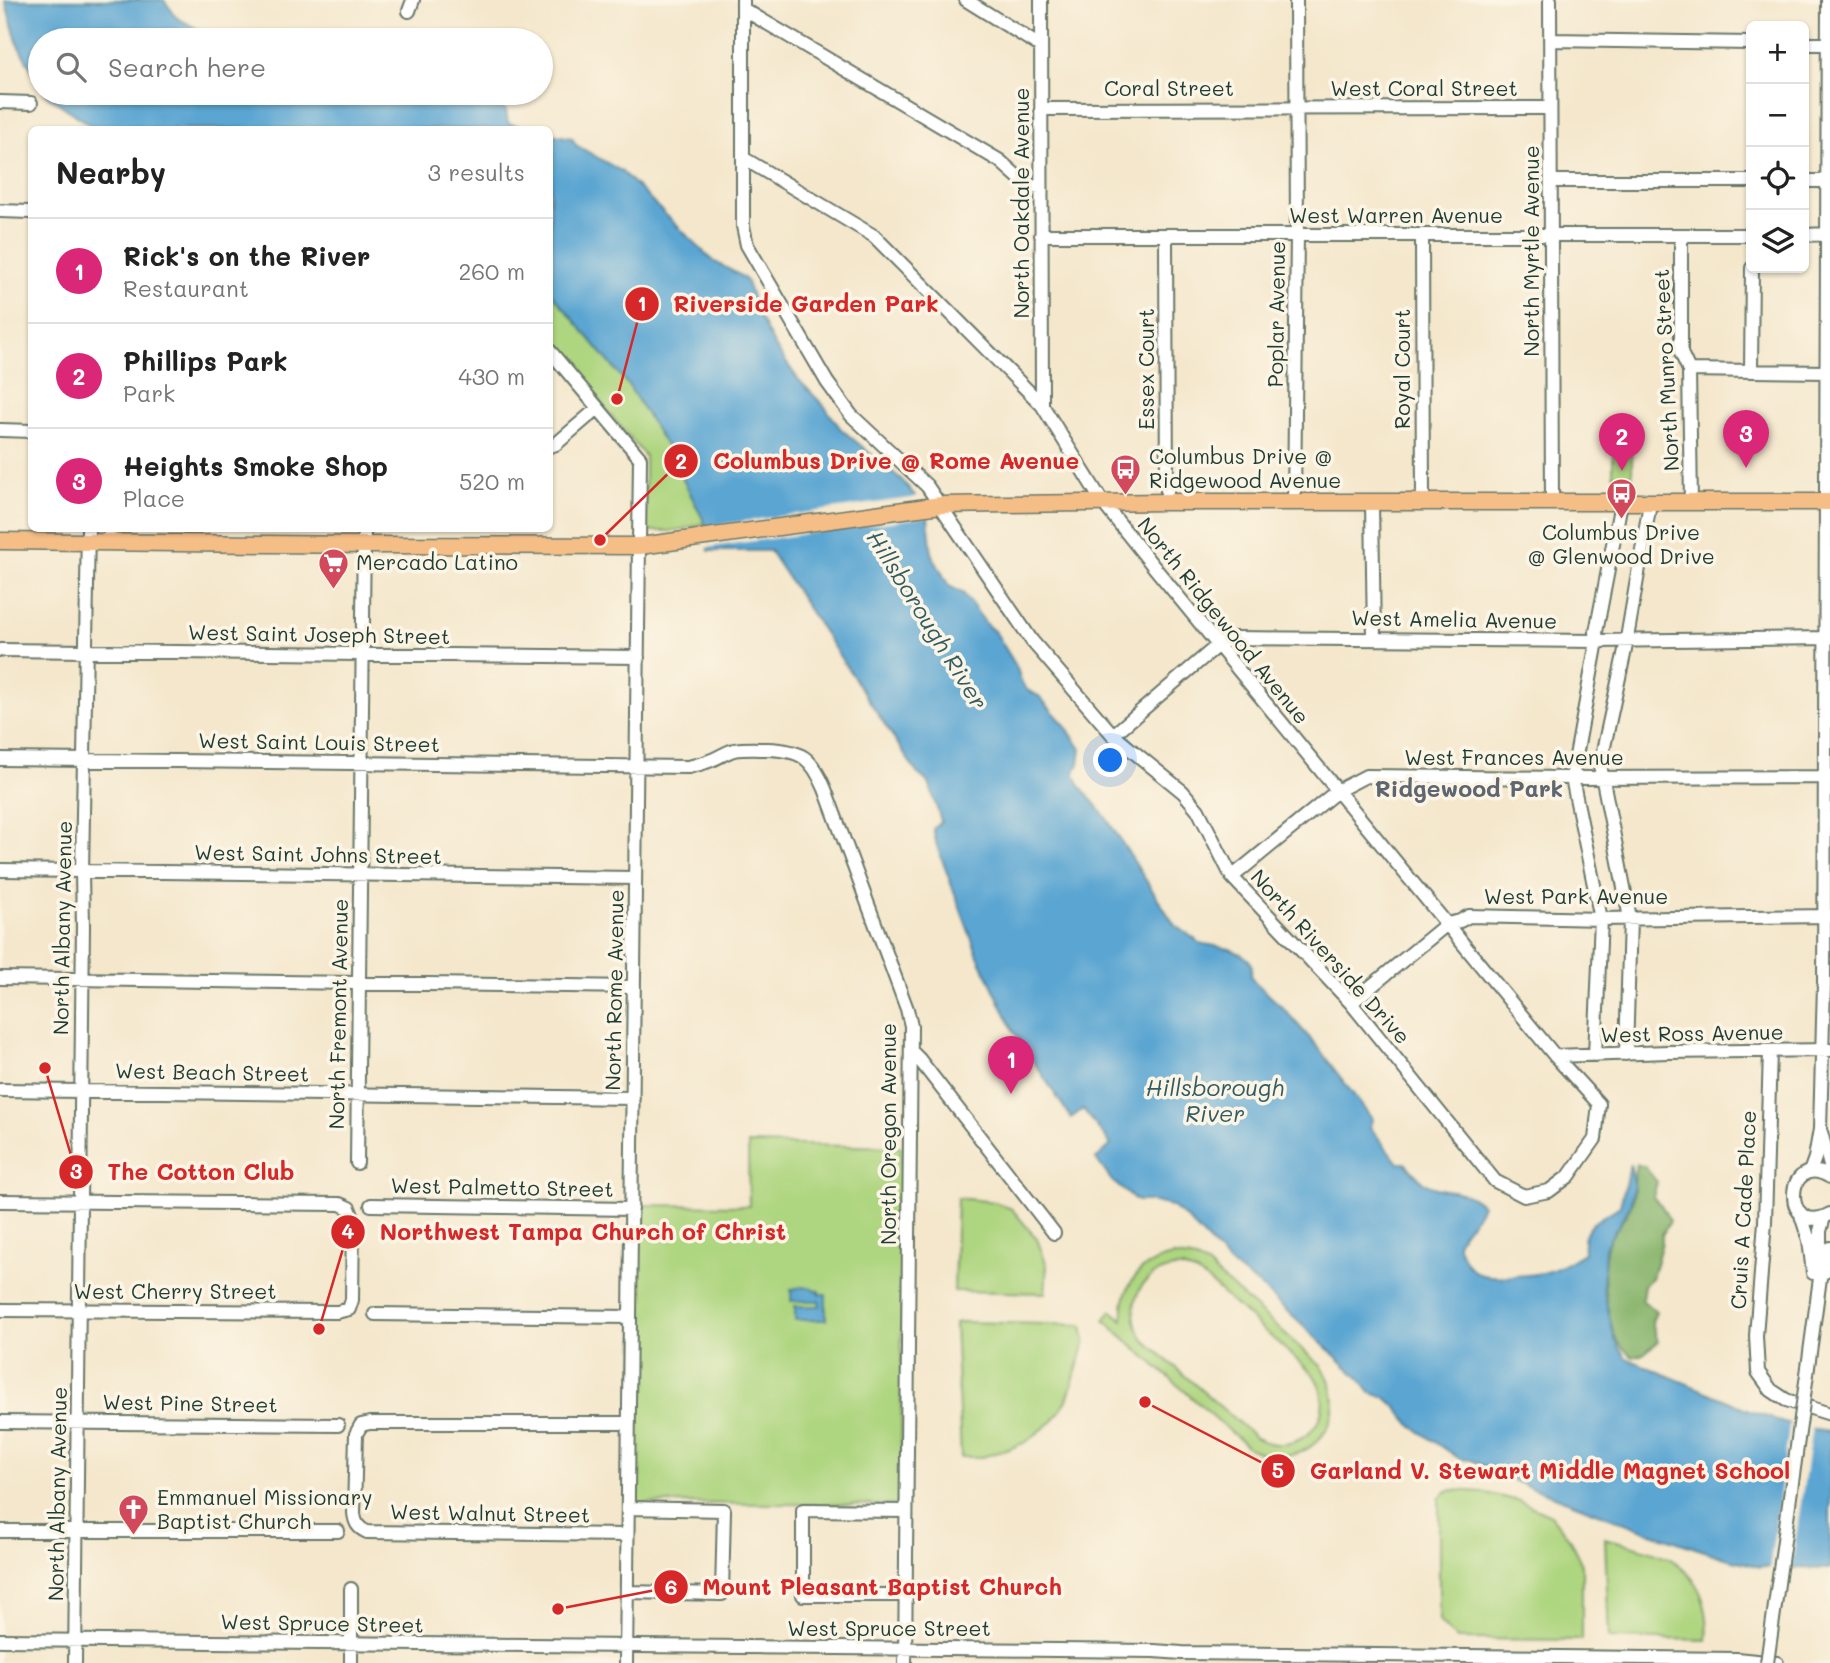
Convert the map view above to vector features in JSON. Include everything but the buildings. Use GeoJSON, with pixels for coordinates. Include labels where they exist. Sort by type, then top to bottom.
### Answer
{"type":"FeatureCollection","features":[{"type":"Feature","properties":{"kind":"main road"},"geometry":{"type":"LineString","coordinates":[[0,541],[109,536],[364,545],[640,545],[934,506],[1167,502],[1828,502]]}},
{"type":"Feature","properties":{"kind":"street"},"geometry":{"type":"LineString","coordinates":[[967,0],[1040,46]]}},
{"type":"Feature","properties":{"kind":"street","name":"North Oakdale Avenue"},"geometry":{"type":"LineString","coordinates":[[1041,0],[1042,405]]}},
{"type":"Feature","properties":{"kind":"street","name":"Poplar Avenue"},"geometry":{"type":"LineString","coordinates":[[1294,503],[1296,0]]}},
{"type":"Feature","properties":{"kind":"street","name":"North Myrtle Avenue"},"geometry":{"type":"LineString","coordinates":[[1550,0],[1552,503]]}},
{"type":"Feature","properties":{"kind":"street"},"geometry":{"type":"LineString","coordinates":[[1810,1172],[1821,1129],[1827,1050],[1828,0]]}},
{"type":"Feature","properties":{"kind":"street"},"geometry":{"type":"LineString","coordinates":[[743,5],[1000,162],[1028,186],[1040,187]]}},
{"type":"Feature","properties":{"kind":"street","name":"North Riverside Drive"},"geometry":{"type":"LineString","coordinates":[[743,5],[743,226],[747,245],[827,383],[851,415],[928,486],[934,506],[1032,641],[1113,735],[1183,792],[1198,810],[1232,877],[1351,1003],[1495,1181],[1524,1196],[1549,1191],[1569,1176]]}},
{"type":"Feature","properties":{"kind":"street"},"geometry":{"type":"LineString","coordinates":[[1550,40],[1746,43]]}},
{"type":"Feature","properties":{"kind":"street"},"geometry":{"type":"LineString","coordinates":[[1809,44],[1829,44]]}},
{"type":"Feature","properties":{"kind":"street"},"geometry":{"type":"LineString","coordinates":[[0,102],[28,103]]}},
{"type":"Feature","properties":{"kind":"street","name":"Coral Street"},"geometry":{"type":"LineString","coordinates":[[1041,108],[1297,108]]}},
{"type":"Feature","properties":{"kind":"street","name":"West Coral Street"},"geometry":{"type":"LineString","coordinates":[[1297,108],[1550,108]]}},
{"type":"Feature","properties":{"kind":"street","name":"North Ridgewood Avenue"},"geometry":{"type":"LineString","coordinates":[[743,158],[874,236],[1042,405],[1103,503],[1555,1056],[1599,1104],[1595,1139],[1569,1176]]}},
{"type":"Feature","properties":{"kind":"street"},"geometry":{"type":"LineString","coordinates":[[1551,181],[1746,181]]}},
{"type":"Feature","properties":{"kind":"street"},"geometry":{"type":"LineString","coordinates":[[1809,181],[1828,181]]}},
{"type":"Feature","properties":{"kind":"street"},"geometry":{"type":"LineString","coordinates":[[0,211],[28,212]]}},
{"type":"Feature","properties":{"kind":"street"},"geometry":{"type":"LineString","coordinates":[[1809,235],[1828,234]]}},
{"type":"Feature","properties":{"kind":"street","name":"West Warren Avenue"},"geometry":{"type":"LineString","coordinates":[[1041,235],[1746,235]]}},
{"type":"Feature","properties":{"kind":"street","name":"Essex Court"},"geometry":{"type":"LineString","coordinates":[[1166,235],[1167,502]]}},
{"type":"Feature","properties":{"kind":"street","name":"Royal Court"},"geometry":{"type":"LineString","coordinates":[[1422,235],[1423,503]]}},
{"type":"Feature","properties":{"kind":"street","name":"North Munro Street"},"geometry":{"type":"LineString","coordinates":[[1681,235],[1681,353],[1689,370],[1691,503]]}},
{"type":"Feature","properties":{"kind":"street"},"geometry":{"type":"LineString","coordinates":[[1751,371],[1752,273]]}},
{"type":"Feature","properties":{"kind":"street","name":"North Rome Avenue"},"geometry":{"type":"LineString","coordinates":[[553,355],[640,458],[626,1663]]}},
{"type":"Feature","properties":{"kind":"street"},"geometry":{"type":"LineString","coordinates":[[1689,370],[1751,371],[1828,379]]}},
{"type":"Feature","properties":{"kind":"street"},"geometry":{"type":"LineString","coordinates":[[553,445],[598,408]]}},
{"type":"Feature","properties":{"kind":"street"},"geometry":{"type":"LineString","coordinates":[[0,430],[28,430]]}},
{"type":"Feature","properties":{"kind":"street"},"geometry":{"type":"LineString","coordinates":[[1373,503],[1374,639]]}},
{"type":"Feature","properties":{"kind":"street"},"geometry":{"type":"LineString","coordinates":[[1595,1055],[1601,919],[1572,778],[1621,503]]}},
{"type":"Feature","properties":{"kind":"street"},"geometry":{"type":"LineString","coordinates":[[1626,1054],[1630,918],[1600,765],[1627,639],[1650,503]]}},
{"type":"Feature","properties":{"kind":"street","name":"North Fremont Avenue"},"geometry":{"type":"LineString","coordinates":[[357,1163],[364,532]]}},
{"type":"Feature","properties":{"kind":"street","name":"North Albany Avenue"},"geometry":{"type":"LineString","coordinates":[[75,1663],[82,872],[88,536]]}},
{"type":"Feature","properties":{"kind":"street","name":"West Amelia Avenue"},"geometry":{"type":"LineString","coordinates":[[1113,735],[1218,645],[1233,638],[1597,641],[1828,638]]}},
{"type":"Feature","properties":{"kind":"street","name":"West Saint Joseph Street"},"geometry":{"type":"LineString","coordinates":[[0,650],[638,657]]}},
{"type":"Feature","properties":{"kind":"street","name":"North Oregon Avenue"},"geometry":{"type":"LineString","coordinates":[[637,766],[688,767],[742,749],[786,749],[801,754],[810,761],[825,789],[907,1009],[911,1026],[911,1051],[905,1663]]}},
{"type":"Feature","properties":{"kind":"street","name":"West Saint Louis Street"},"geometry":{"type":"LineString","coordinates":[[0,759],[637,766]]}},
{"type":"Feature","properties":{"kind":"street","name":"West Frances Avenue"},"geometry":{"type":"LineString","coordinates":[[1232,877],[1337,791],[1366,776],[1828,777]]}},
{"type":"Feature","properties":{"kind":"street","name":"West Saint Johns Street"},"geometry":{"type":"LineString","coordinates":[[0,870],[635,878]]}},
{"type":"Feature","properties":{"kind":"street","name":"West Park Avenue"},"geometry":{"type":"LineString","coordinates":[[1351,1003],[1447,924],[1469,916],[1601,919],[1828,915]]}},
{"type":"Feature","properties":{"kind":"street"},"geometry":{"type":"LineString","coordinates":[[0,978],[634,987]]}},
{"type":"Feature","properties":{"kind":"street","name":"West Ross Avenue"},"geometry":{"type":"LineString","coordinates":[[1555,1056],[1827,1050]]}},
{"type":"Feature","properties":{"kind":"street"},"geometry":{"type":"LineString","coordinates":[[911,1051],[1054,1233]]}},
{"type":"Feature","properties":{"kind":"street","name":"Cruis A Cade Place"},"geometry":{"type":"LineString","coordinates":[[1770,1051],[1765,1222],[1756,1336],[1758,1372],[1771,1391],[1786,1400],[1830,1414]]}},
{"type":"Feature","properties":{"kind":"street","name":"West Beach Street"},"geometry":{"type":"LineString","coordinates":[[0,1090],[632,1098]]}},
{"type":"Feature","properties":{"kind":"street"},"geometry":{"type":"LineString","coordinates":[[1821,1129],[1830,1166]]}},
{"type":"Feature","properties":{"kind":"street"},"geometry":{"type":"LineString","coordinates":[[1817,1292],[1809,1240],[1793,1200],[1793,1193],[1798,1180],[1810,1172],[1820,1172],[1830,1177]]}},
{"type":"Feature","properties":{"kind":"street"},"geometry":{"type":"LineString","coordinates":[[0,1201],[79,1202]]}},
{"type":"Feature","properties":{"kind":"street","name":"West Cherry Street"},"geometry":{"type":"LineString","coordinates":[[0,1310],[337,1312],[349,1309],[352,1300],[353,1218],[349,1208],[340,1205],[79,1202]]}},
{"type":"Feature","properties":{"kind":"street","name":"West Palmetto Street"},"geometry":{"type":"LineString","coordinates":[[371,1205],[632,1209]]}},
{"type":"Feature","properties":{"kind":"street"},"geometry":{"type":"LineString","coordinates":[[1800,1212],[1811,1218],[1827,1215]]}},
{"type":"Feature","properties":{"kind":"street"},"geometry":{"type":"LineString","coordinates":[[1767,1663],[1820,1278],[1820,1231],[1827,1215]]}},
{"type":"Feature","properties":{"kind":"street"},"geometry":{"type":"LineString","coordinates":[[1817,1292],[1824,1276],[1830,1248]]}},
{"type":"Feature","properties":{"kind":"street"},"geometry":{"type":"LineString","coordinates":[[375,1314],[630,1317]]}},
{"type":"Feature","properties":{"kind":"street","name":"West Pine Street"},"geometry":{"type":"LineString","coordinates":[[0,1422],[338,1425]]}},
{"type":"Feature","properties":{"kind":"street","name":"West Walnut Street"},"geometry":{"type":"LineString","coordinates":[[627,1535],[368,1532],[355,1523],[356,1434],[361,1425],[370,1423],[629,1423]]}},
{"type":"Feature","properties":{"kind":"street"},"geometry":{"type":"LineString","coordinates":[[626,1592],[722,1594],[723,1510],[628,1508]]}},
{"type":"Feature","properties":{"kind":"street"},"geometry":{"type":"LineString","coordinates":[[905,1511],[803,1510],[803,1595],[905,1595]]}},
{"type":"Feature","properties":{"kind":"street"},"geometry":{"type":"LineString","coordinates":[[0,1531],[338,1531]]}},
{"type":"Feature","properties":{"kind":"street"},"geometry":{"type":"LineString","coordinates":[[351,1589],[351,1663]]}},
{"type":"Feature","properties":{"kind":"street","name":"West Spruce Street"},"geometry":{"type":"LineString","coordinates":[[0,1640],[1154,1651],[1736,1660],[1777,1663]]}},
{"type":"Feature","properties":{"kind":"green space"},"geometry":{"type":"Polygon","coordinates":[[[553,295],[629,386],[668,449],[705,523],[676,531],[645,531],[645,456],[553,346],[553,295]]]}},
{"type":"Feature","properties":{"kind":"green space"},"geometry":{"type":"Polygon","coordinates":[[[1613,455],[1632,455],[1632,493],[1624,493],[1617,484],[1613,474],[1613,455]]]}},
{"type":"Feature","properties":{"kind":"green space"},"geometry":{"type":"Polygon","coordinates":[[[748,1144],[901,1147],[901,1505],[633,1503],[637,1205],[749,1206],[748,1144]]]}},
{"type":"Feature","properties":{"kind":"green space"},"geometry":{"type":"Polygon","coordinates":[[[1636,1164],[1645,1167],[1657,1182],[1653,1197],[1670,1221],[1662,1235],[1652,1278],[1644,1285],[1642,1300],[1656,1312],[1652,1322],[1658,1342],[1642,1355],[1633,1357],[1615,1336],[1604,1273],[1610,1239],[1632,1202],[1636,1164]]]}},
{"type":"Feature","properties":{"kind":"green space"},"geometry":{"type":"Polygon","coordinates":[[[957,1198],[995,1202],[1012,1209],[1037,1239],[1047,1266],[1045,1293],[954,1291],[957,1198]]]}},
{"type":"Feature","properties":{"kind":"green space"},"geometry":{"type":"Polygon","coordinates":[[[1174,1256],[1191,1258],[1207,1265],[1322,1367],[1331,1387],[1334,1406],[1329,1423],[1320,1438],[1306,1449],[1289,1455],[1270,1455],[1249,1448],[1104,1320],[1111,1311],[1123,1320],[1125,1297],[1135,1277],[1151,1263],[1174,1256]],[[1182,1268],[1168,1269],[1146,1281],[1139,1290],[1134,1314],[1143,1339],[1256,1438],[1272,1444],[1301,1439],[1312,1430],[1323,1405],[1321,1389],[1313,1374],[1195,1272],[1182,1268]]]}},
{"type":"Feature","properties":{"kind":"green space"},"geometry":{"type":"Polygon","coordinates":[[[955,1323],[1082,1325],[1085,1343],[1067,1400],[1053,1421],[1026,1442],[982,1457],[961,1457],[955,1323]]]}},
{"type":"Feature","properties":{"kind":"green space"},"geometry":{"type":"Polygon","coordinates":[[[1447,1491],[1482,1492],[1519,1501],[1551,1515],[1569,1538],[1582,1565],[1582,1640],[1456,1639],[1439,1621],[1439,1498],[1447,1491]]]}},
{"type":"Feature","properties":{"kind":"green space"},"geometry":{"type":"Polygon","coordinates":[[[1605,1538],[1658,1553],[1672,1560],[1690,1575],[1705,1606],[1707,1640],[1609,1638],[1605,1538]]]}},
{"type":"Feature","properties":{"kind":"water"},"geometry":{"type":"Polygon","coordinates":[[[5,0],[164,0],[177,18],[196,28],[28,28],[28,63],[18,45],[5,0]]]}},
{"type":"Feature","properties":{"kind":"water"},"geometry":{"type":"Polygon","coordinates":[[[61,105],[498,105],[506,110],[508,123],[520,126],[92,126],[61,105]]]}},
{"type":"Feature","properties":{"kind":"water","name":"Hillsborough River"},"geometry":{"type":"Polygon","coordinates":[[[553,135],[572,138],[576,145],[621,171],[713,261],[746,280],[759,316],[774,345],[798,379],[825,407],[841,429],[902,480],[917,498],[928,517],[932,555],[949,586],[963,593],[996,633],[1027,690],[1039,696],[1064,724],[1081,749],[1079,764],[1074,773],[1080,786],[1105,816],[1174,924],[1200,943],[1230,949],[1250,961],[1254,981],[1315,1044],[1372,1119],[1370,1127],[1398,1163],[1405,1163],[1419,1179],[1432,1187],[1460,1192],[1482,1205],[1457,1243],[1471,1269],[1479,1274],[1493,1276],[1536,1274],[1554,1269],[1584,1253],[1585,1234],[1589,1228],[1620,1206],[1630,1164],[1634,1183],[1630,1206],[1605,1247],[1603,1288],[1615,1340],[1626,1358],[1761,1415],[1807,1429],[1830,1432],[1830,1569],[1760,1567],[1722,1557],[1517,1482],[1471,1460],[1460,1459],[1412,1426],[1385,1397],[1370,1393],[1361,1380],[1259,1285],[1232,1266],[1171,1206],[1137,1201],[1112,1181],[1096,1159],[1111,1145],[1083,1109],[1071,1118],[1014,1032],[978,956],[937,846],[933,829],[941,821],[929,783],[917,773],[770,551],[709,551],[705,523],[668,449],[629,386],[553,295],[553,135]]]}},
{"type":"Feature","properties":{"kind":"water"},"geometry":{"type":"Polygon","coordinates":[[[802,1287],[826,1294],[826,1320],[795,1320],[795,1306],[820,1306],[819,1301],[791,1301],[791,1289],[802,1287]]]}},
{"type":"Feature","properties":{"kind":"pier"},"geometry":{"type":"Polygon","coordinates":[[[918,495],[932,516],[705,548],[702,527],[918,495]]]}},
{"type":"Feature","properties":{"kind":"pier"},"geometry":{"type":"Polygon","coordinates":[[[1790,1421],[1812,1427],[1791,1571],[1769,1571],[1790,1421]]]}},
{"type":"Feature","properties":{"kind":"place","name":"Riverside Garden Park"},"geometry":{"type":"Point","coordinates":[617,399]}},
{"type":"Feature","properties":{"kind":"place","name":"Heights Smoke Shop"},"geometry":{"type":"Point","coordinates":[1746,468]}},
{"type":"Feature","properties":{"kind":"place","name":"Phillips Park"},"geometry":{"type":"Point","coordinates":[1622,471]}},
{"type":"Feature","properties":{"kind":"place","name":"Columbus Drive @ Ridgewood Avenue"},"geometry":{"type":"Point","coordinates":[1126,496]}},
{"type":"Feature","properties":{"kind":"place","name":"Columbus Drive @ Glenwood Drive"},"geometry":{"type":"Point","coordinates":[1621,520]}},
{"type":"Feature","properties":{"kind":"place","name":"Columbus Drive @ Rome Avenue"},"geometry":{"type":"Point","coordinates":[600,540]}},
{"type":"Feature","properties":{"kind":"place","name":"Mercado Latino"},"geometry":{"type":"Point","coordinates":[333,590]}},
{"type":"Feature","properties":{"kind":"place","name":"The Cotton Club"},"geometry":{"type":"Point","coordinates":[45,1068]}},
{"type":"Feature","properties":{"kind":"place","name":"Rick's on the River"},"geometry":{"type":"Point","coordinates":[1011,1094]}},
{"type":"Feature","properties":{"kind":"place","name":"Northwest Tampa Church of Christ"},"geometry":{"type":"Point","coordinates":[319,1329]}},
{"type":"Feature","properties":{"kind":"place","name":"Garland V. Stewart Middle Magnet School"},"geometry":{"type":"Point","coordinates":[1145,1402]}},
{"type":"Feature","properties":{"kind":"place","name":"Emmanuel Missionary Baptist Church"},"geometry":{"type":"Point","coordinates":[134,1537]}},
{"type":"Feature","properties":{"kind":"place","name":"Mount Pleasant Baptist Church"},"geometry":{"type":"Point","coordinates":[558,1609]}},
{"type":"Feature","properties":{"kind":"district","name":"Ridgewood Park"},"geometry":{"type":"Point","coordinates":[1469,789]}}]}
